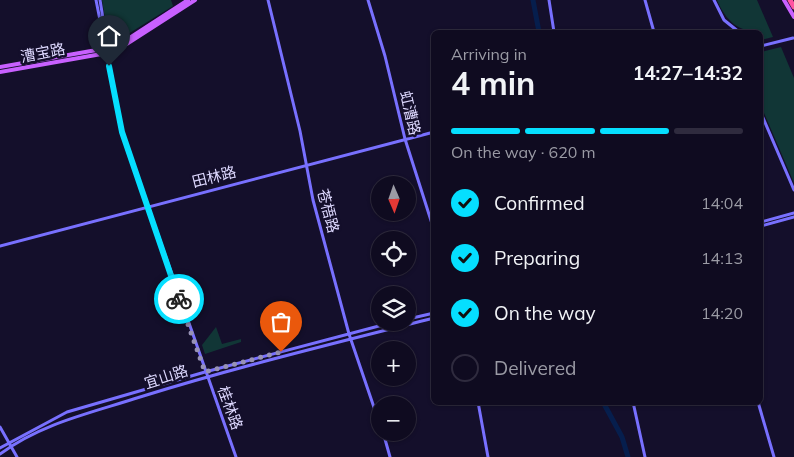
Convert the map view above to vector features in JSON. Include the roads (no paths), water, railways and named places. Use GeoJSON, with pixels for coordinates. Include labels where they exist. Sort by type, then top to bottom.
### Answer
{"type":"FeatureCollection","features":[{"type":"Feature","properties":{"kind":"highway"},"geometry":{"type":"LineString","coordinates":[[790,0],[794,7]]}},
{"type":"Feature","properties":{"kind":"main road","name":"桂林路"},"geometry":{"type":"LineString","coordinates":[[96,0],[122,132],[236,457]]}},
{"type":"Feature","properties":{"kind":"main road","name":"桂林路"},"geometry":{"type":"LineString","coordinates":[[100,0],[107,50]]}},
{"type":"Feature","properties":{"kind":"main road","name":"漕宝路"},"geometry":{"type":"LineString","coordinates":[[0,67],[107,50],[125,41],[188,0]]}},
{"type":"Feature","properties":{"kind":"main road","name":"漕宝路"},"geometry":{"type":"LineString","coordinates":[[0,72],[125,45],[195,0]]}},
{"type":"Feature","properties":{"kind":"main road","name":"苍梧路"},"geometry":{"type":"LineString","coordinates":[[268,0],[300,131],[305,166],[349,334],[371,398]]}},
{"type":"Feature","properties":{"kind":"main road","name":"虹漕路"},"geometry":{"type":"LineString","coordinates":[[368,0],[385,56],[405,140],[431,221]]}},
{"type":"Feature","properties":{"kind":"main road"},"geometry":{"type":"LineString","coordinates":[[549,0],[554,30]]}},
{"type":"Feature","properties":{"kind":"main road"},"geometry":{"type":"LineString","coordinates":[[645,0],[653,30]]}},
{"type":"Feature","properties":{"kind":"main road"},"geometry":{"type":"LineString","coordinates":[[714,0],[724,20],[736,30]]}},
{"type":"Feature","properties":{"kind":"main road"},"geometry":{"type":"LineString","coordinates":[[784,0],[794,17]]}},
{"type":"Feature","properties":{"kind":"main road"},"geometry":{"type":"LineString","coordinates":[[763,46],[794,38]]}},
{"type":"Feature","properties":{"kind":"main road"},"geometry":{"type":"LineString","coordinates":[[763,118],[794,190]]}},
{"type":"Feature","properties":{"kind":"main road","name":"田林路"},"geometry":{"type":"LineString","coordinates":[[0,246],[431,133]]}},
{"type":"Feature","properties":{"kind":"main road"},"geometry":{"type":"LineString","coordinates":[[763,221],[794,213]]}},
{"type":"Feature","properties":{"kind":"main road"},"geometry":{"type":"LineString","coordinates":[[763,225],[794,217]]}},
{"type":"Feature","properties":{"kind":"main road"},"geometry":{"type":"LineString","coordinates":[[416,317],[431,314]]}},
{"type":"Feature","properties":{"kind":"main road","name":"宜山路"},"geometry":{"type":"LineString","coordinates":[[0,454],[11,446],[58,422],[206,374],[431,319]]}},
{"type":"Feature","properties":{"kind":"main road","name":"宜山路"},"geometry":{"type":"LineString","coordinates":[[0,448],[66,412],[371,328]]}},
{"type":"Feature","properties":{"kind":"main road"},"geometry":{"type":"LineString","coordinates":[[479,405],[488,457]]}},
{"type":"Feature","properties":{"kind":"main road"},"geometry":{"type":"LineString","coordinates":[[633,405],[645,457]]}},
{"type":"Feature","properties":{"kind":"main road"},"geometry":{"type":"LineString","coordinates":[[759,405],[774,457]]}},
{"type":"Feature","properties":{"kind":"main road"},"geometry":{"type":"LineString","coordinates":[[0,427],[17,457]]}},
{"type":"Feature","properties":{"kind":"main road"},"geometry":{"type":"LineString","coordinates":[[385,441],[390,457]]}},
{"type":"Feature","properties":{"kind":"waterway"},"geometry":{"type":"LineString","coordinates":[[533,0],[539,30]]}},
{"type":"Feature","properties":{"kind":"waterway"},"geometry":{"type":"LineString","coordinates":[[605,405],[622,437],[628,457]]}}]}
